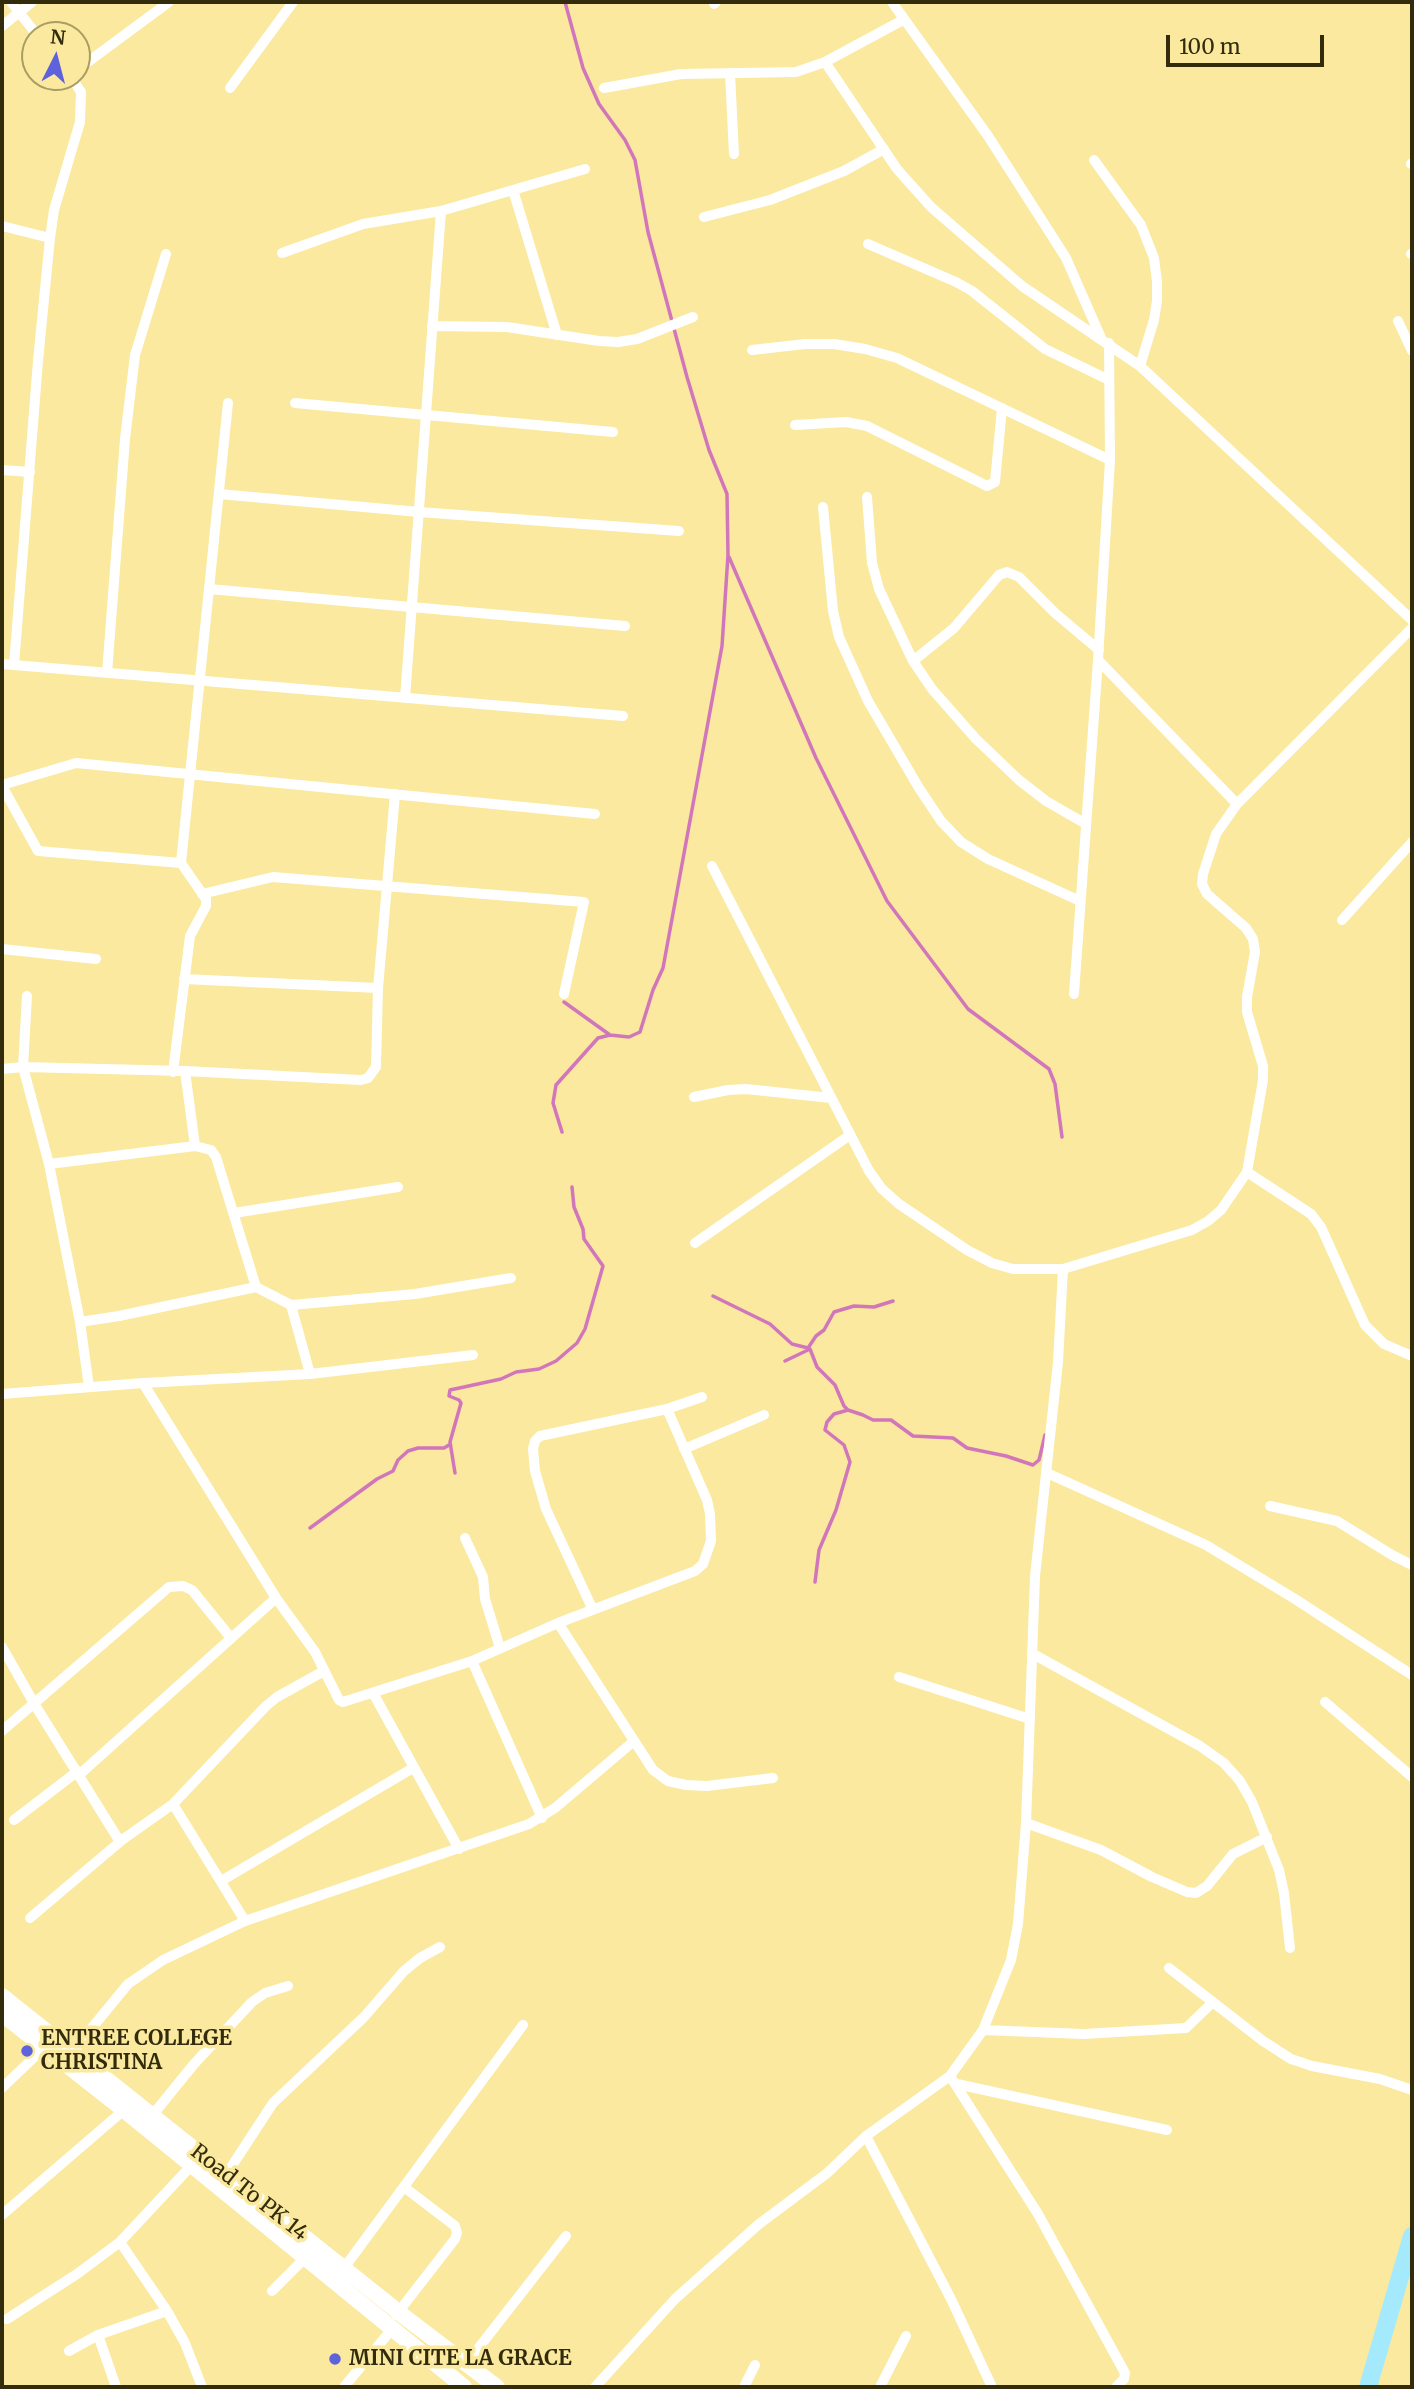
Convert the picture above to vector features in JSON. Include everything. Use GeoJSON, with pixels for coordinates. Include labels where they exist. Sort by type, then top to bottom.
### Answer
{"type":"FeatureCollection","features":[{"type":"Feature","properties":{"kind":"main road","name":"Road To PK 14"},"geometry":{"type":"LineString","coordinates":[[2,1996],[49,2043],[191,2166],[221,2181],[344,2268],[497,2387]]}},
{"type":"Feature","properties":{"kind":"main road","name":"Road To PK 14"},"geometry":{"type":"LineString","coordinates":[[2,2014],[49,2043],[72,2052],[151,2117],[304,2259],[464,2387]]}},
{"type":"Feature","properties":{"kind":"main road"},"geometry":{"type":"LineString","coordinates":[[1368,2387],[1412,2236]]}},
{"type":"Feature","properties":{"kind":"street"},"geometry":{"type":"LineString","coordinates":[[11,2],[26,21]]}},
{"type":"Feature","properties":{"kind":"street"},"geometry":{"type":"LineString","coordinates":[[2,26],[32,2]]}},
{"type":"Feature","properties":{"kind":"street"},"geometry":{"type":"LineString","coordinates":[[91,60],[169,2]]}},
{"type":"Feature","properties":{"kind":"street"},"geometry":{"type":"LineString","coordinates":[[230,88],[293,2]]}},
{"type":"Feature","properties":{"kind":"street"},"geometry":{"type":"LineString","coordinates":[[892,2],[988,136],[1051,234],[1066,258],[1105,341],[1109,380],[1110,460],[1074,994]]}},
{"type":"Feature","properties":{"kind":"street"},"geometry":{"type":"LineString","coordinates":[[604,89],[681,74],[796,72],[825,62],[903,20]]}},
{"type":"Feature","properties":{"kind":"street"},"geometry":{"type":"LineString","coordinates":[[825,62],[913,189],[984,256],[1021,286],[1140,366],[1412,620]]}},
{"type":"Feature","properties":{"kind":"street"},"geometry":{"type":"LineString","coordinates":[[730,73],[734,154]]}},
{"type":"Feature","properties":{"kind":"street"},"geometry":{"type":"LineString","coordinates":[[14,665],[50,238],[54,210],[80,122],[80,91]]}},
{"type":"Feature","properties":{"kind":"street"},"geometry":{"type":"LineString","coordinates":[[704,217],[770,201],[844,171],[884,149]]}},
{"type":"Feature","properties":{"kind":"street"},"geometry":{"type":"LineString","coordinates":[[1094,160],[1141,225],[1154,257],[1157,301],[1140,366]]}},
{"type":"Feature","properties":{"kind":"street"},"geometry":{"type":"LineString","coordinates":[[282,253],[363,224],[441,211],[584,169]]}},
{"type":"Feature","properties":{"kind":"street"},"geometry":{"type":"LineString","coordinates":[[513,190],[557,335]]}},
{"type":"Feature","properties":{"kind":"street"},"geometry":{"type":"LineString","coordinates":[[405,698],[441,211]]}},
{"type":"Feature","properties":{"kind":"street"},"geometry":{"type":"LineString","coordinates":[[2,226],[50,238]]}},
{"type":"Feature","properties":{"kind":"street"},"geometry":{"type":"LineString","coordinates":[[867,244],[956,282],[972,291],[1045,349],[1109,380]]}},
{"type":"Feature","properties":{"kind":"street"},"geometry":{"type":"LineString","coordinates":[[107,673],[125,439],[135,355],[166,254]]}},
{"type":"Feature","properties":{"kind":"street"},"geometry":{"type":"LineString","coordinates":[[432,326],[507,327],[618,342],[637,339],[693,317]]}},
{"type":"Feature","properties":{"kind":"street"},"geometry":{"type":"LineString","coordinates":[[1398,321],[1412,351]]}},
{"type":"Feature","properties":{"kind":"street"},"geometry":{"type":"LineString","coordinates":[[752,350],[834,344],[897,358],[1110,460]]}},
{"type":"Feature","properties":{"kind":"street"},"geometry":{"type":"LineString","coordinates":[[173,1072],[192,928],[206,906],[202,894],[181,863],[228,403]]}},
{"type":"Feature","properties":{"kind":"street"},"geometry":{"type":"LineString","coordinates":[[295,403],[613,432]]}},
{"type":"Feature","properties":{"kind":"street"},"geometry":{"type":"LineString","coordinates":[[795,425],[846,422],[867,426],[987,486],[995,482],[1002,408]]}},
{"type":"Feature","properties":{"kind":"street"},"geometry":{"type":"LineString","coordinates":[[2,470],[30,472]]}},
{"type":"Feature","properties":{"kind":"street"},"geometry":{"type":"LineString","coordinates":[[219,495],[679,531]]}},
{"type":"Feature","properties":{"kind":"street"},"geometry":{"type":"LineString","coordinates":[[867,497],[872,563],[879,589],[913,661],[932,689],[976,739],[1019,780],[1046,801],[1086,824]]}},
{"type":"Feature","properties":{"kind":"street"},"geometry":{"type":"LineString","coordinates":[[823,507],[833,611],[839,637],[868,701],[926,799],[941,821],[970,848],[1080,901]]}},
{"type":"Feature","properties":{"kind":"street"},"geometry":{"type":"LineString","coordinates":[[913,661],[954,628],[999,575],[1007,572],[1019,577],[1098,655],[1237,804]]}},
{"type":"Feature","properties":{"kind":"street"},"geometry":{"type":"LineString","coordinates":[[209,589],[625,626]]}},
{"type":"Feature","properties":{"kind":"street"},"geometry":{"type":"LineString","coordinates":[[712,866],[869,1171],[882,1189],[899,1204],[967,1250],[992,1263],[1013,1269],[1063,1269],[1192,1230],[1221,1210],[1247,1172],[1263,1080],[1262,1066],[1247,1012],[1255,952],[1253,939],[1246,928],[1207,894],[1202,884],[1216,834],[1237,804],[1412,628]]}},
{"type":"Feature","properties":{"kind":"street"},"geometry":{"type":"LineString","coordinates":[[2,664],[623,716]]}},
{"type":"Feature","properties":{"kind":"street"},"geometry":{"type":"LineString","coordinates":[[181,863],[38,851],[2,786],[76,763],[595,814]]}},
{"type":"Feature","properties":{"kind":"street"},"geometry":{"type":"LineString","coordinates":[[2,1068],[23,1066],[361,1080],[368,1078],[376,1067],[379,988],[395,794]]}},
{"type":"Feature","properties":{"kind":"street"},"geometry":{"type":"LineString","coordinates":[[1342,920],[1412,842]]}},
{"type":"Feature","properties":{"kind":"street"},"geometry":{"type":"LineString","coordinates":[[202,894],[273,877],[584,902],[564,994]]}},
{"type":"Feature","properties":{"kind":"street"},"geometry":{"type":"LineString","coordinates":[[2,949],[96,959]]}},
{"type":"Feature","properties":{"kind":"street"},"geometry":{"type":"LineString","coordinates":[[184,979],[379,988]]}},
{"type":"Feature","properties":{"kind":"street"},"geometry":{"type":"LineString","coordinates":[[27,996],[23,1066],[49,1164],[80,1322],[89,1387]]}},
{"type":"Feature","properties":{"kind":"street"},"geometry":{"type":"LineString","coordinates":[[185,1071],[195,1146]]}},
{"type":"Feature","properties":{"kind":"street"},"geometry":{"type":"LineString","coordinates":[[694,1097],[746,1089],[831,1098]]}},
{"type":"Feature","properties":{"kind":"street"},"geometry":{"type":"LineString","coordinates":[[695,1243],[850,1135]]}},
{"type":"Feature","properties":{"kind":"street"},"geometry":{"type":"LineString","coordinates":[[49,1164],[195,1146],[211,1150],[216,1157],[256,1287]]}},
{"type":"Feature","properties":{"kind":"street"},"geometry":{"type":"LineString","coordinates":[[1247,1172],[1311,1214],[1321,1227],[1365,1325],[1384,1344],[1412,1356]]}},
{"type":"Feature","properties":{"kind":"street"},"geometry":{"type":"LineString","coordinates":[[234,1213],[398,1186]]}},
{"type":"Feature","properties":{"kind":"street"},"geometry":{"type":"LineString","coordinates":[[595,2387],[691,2284],[759,2224],[826,2174],[866,2136],[953,2080],[982,2030],[1011,1960],[1016,1936],[1027,1823],[1035,1576],[1058,1362],[1063,1269]]}},
{"type":"Feature","properties":{"kind":"street"},"geometry":{"type":"LineString","coordinates":[[80,1322],[256,1287],[291,1305],[415,1294],[511,1278]]}},
{"type":"Feature","properties":{"kind":"street"},"geometry":{"type":"LineString","coordinates":[[291,1305],[310,1374]]}},
{"type":"Feature","properties":{"kind":"street"},"geometry":{"type":"LineString","coordinates":[[2,1394],[310,1374],[473,1355]]}},
{"type":"Feature","properties":{"kind":"street"},"geometry":{"type":"LineString","coordinates":[[143,1383],[276,1598],[315,1652],[339,1700],[343,1702],[472,1661],[558,1623],[695,1572],[703,1564],[711,1541],[710,1514],[707,1500],[667,1409]]}},
{"type":"Feature","properties":{"kind":"street"},"geometry":{"type":"LineString","coordinates":[[593,1610],[546,1509],[535,1471],[535,1441],[540,1436],[667,1409],[702,1397]]}},
{"type":"Feature","properties":{"kind":"street"},"geometry":{"type":"LineString","coordinates":[[684,1449],[764,1415]]}},
{"type":"Feature","properties":{"kind":"street"},"geometry":{"type":"LineString","coordinates":[[1047,1473],[1206,1545],[1412,1675]]}},
{"type":"Feature","properties":{"kind":"street"},"geometry":{"type":"LineString","coordinates":[[1270,1506],[1337,1521],[1412,1565]]}},
{"type":"Feature","properties":{"kind":"street"},"geometry":{"type":"LineString","coordinates":[[465,1538],[484,1577],[485,1599],[500,1648]]}},
{"type":"Feature","properties":{"kind":"street"},"geometry":{"type":"LineString","coordinates":[[2,1731],[169,1587],[183,1586],[192,1590],[231,1638]]}},
{"type":"Feature","properties":{"kind":"street"},"geometry":{"type":"LineString","coordinates":[[14,1820],[79,1773],[276,1598]]}},
{"type":"Feature","properties":{"kind":"street"},"geometry":{"type":"LineString","coordinates":[[558,1623],[653,1770],[668,1781],[707,1786],[774,1778]]}},
{"type":"Feature","properties":{"kind":"street"},"geometry":{"type":"LineString","coordinates":[[2,1647],[34,1705],[117,1837],[122,1840]]}},
{"type":"Feature","properties":{"kind":"street"},"geometry":{"type":"LineString","coordinates":[[1033,1654],[1200,1746],[1224,1763],[1240,1780],[1267,1837],[1284,1893],[1290,1948]]}},
{"type":"Feature","properties":{"kind":"street"},"geometry":{"type":"LineString","coordinates":[[472,1661],[542,1818]]}},
{"type":"Feature","properties":{"kind":"street"},"geometry":{"type":"LineString","coordinates":[[30,1918],[122,1840],[173,1804],[277,1696],[324,1671]]}},
{"type":"Feature","properties":{"kind":"street"},"geometry":{"type":"LineString","coordinates":[[899,1676],[1030,1719]]}},
{"type":"Feature","properties":{"kind":"street"},"geometry":{"type":"LineString","coordinates":[[373,1693],[459,1849]]}},
{"type":"Feature","properties":{"kind":"street"},"geometry":{"type":"LineString","coordinates":[[1325,1702],[1412,1777]]}},
{"type":"Feature","properties":{"kind":"street"},"geometry":{"type":"LineString","coordinates":[[72,2052],[128,1984],[163,1960],[245,1921],[542,1818],[634,1741]]}},
{"type":"Feature","properties":{"kind":"street"},"geometry":{"type":"LineString","coordinates":[[221,1881],[413,1768]]}},
{"type":"Feature","properties":{"kind":"street"},"geometry":{"type":"LineString","coordinates":[[173,1804],[245,1921]]}},
{"type":"Feature","properties":{"kind":"street"},"geometry":{"type":"LineString","coordinates":[[1027,1823],[1101,1850],[1152,1877],[1187,1892],[1196,1893],[1207,1886],[1233,1854],[1267,1837]]}},
{"type":"Feature","properties":{"kind":"street"},"geometry":{"type":"LineString","coordinates":[[221,2181],[273,2104],[364,2017],[404,1971],[440,1947]]}},
{"type":"Feature","properties":{"kind":"street"},"geometry":{"type":"LineString","coordinates":[[1169,1968],[1262,2041],[1301,2063],[1380,2080],[1412,2090]]}},
{"type":"Feature","properties":{"kind":"street"},"geometry":{"type":"LineString","coordinates":[[151,2117],[194,2064],[252,2002],[265,1993],[288,1986]]}},
{"type":"Feature","properties":{"kind":"street"},"geometry":{"type":"LineString","coordinates":[[982,2030],[1084,2034],[1186,2028],[1213,2002]]}},
{"type":"Feature","properties":{"kind":"street"},"geometry":{"type":"LineString","coordinates":[[344,2268],[523,2025]]}},
{"type":"Feature","properties":{"kind":"street"},"geometry":{"type":"LineString","coordinates":[[2,2088],[49,2043]]}},
{"type":"Feature","properties":{"kind":"street"},"geometry":{"type":"LineString","coordinates":[[953,2080],[1167,2130]]}},
{"type":"Feature","properties":{"kind":"street"},"geometry":{"type":"LineString","coordinates":[[953,2080],[1038,2214],[1125,2373],[1124,2379],[1116,2387]]}},
{"type":"Feature","properties":{"kind":"street"},"geometry":{"type":"LineString","coordinates":[[2,2215],[124,2110]]}},
{"type":"Feature","properties":{"kind":"street"},"geometry":{"type":"LineString","coordinates":[[866,2136],[951,2300],[992,2387]]}},
{"type":"Feature","properties":{"kind":"street"},"geometry":{"type":"LineString","coordinates":[[7,2319],[77,2274],[120,2242],[191,2166]]}},
{"type":"Feature","properties":{"kind":"street"},"geometry":{"type":"LineString","coordinates":[[344,2387],[457,2233],[455,2226],[404,2187]]}},
{"type":"Feature","properties":{"kind":"street"},"geometry":{"type":"LineString","coordinates":[[466,2364],[566,2236]]}},
{"type":"Feature","properties":{"kind":"street"},"geometry":{"type":"LineString","coordinates":[[120,2242],[167,2311],[185,2343],[202,2387]]}},
{"type":"Feature","properties":{"kind":"street"},"geometry":{"type":"LineString","coordinates":[[272,2291],[304,2259]]}},
{"type":"Feature","properties":{"kind":"street"},"geometry":{"type":"LineString","coordinates":[[69,2351],[98,2335],[167,2311]]}},
{"type":"Feature","properties":{"kind":"street"},"geometry":{"type":"LineString","coordinates":[[98,2335],[116,2387]]}},
{"type":"Feature","properties":{"kind":"street"},"geometry":{"type":"LineString","coordinates":[[880,2387],[906,2336]]}},
{"type":"Feature","properties":{"kind":"street"},"geometry":{"type":"LineString","coordinates":[[744,2387],[755,2364]]}},
{"type":"Feature","properties":{"kind":"waterway"},"geometry":{"type":"LineString","coordinates":[[562,1132],[553,1103],[556,1085],[598,1038],[610,1035],[629,1037],[640,1032],[663,968],[722,646],[728,555],[727,494],[709,450],[687,377],[648,232],[635,160],[625,140],[599,104],[583,68],[565,2]]}},
{"type":"Feature","properties":{"kind":"waterway"},"geometry":{"type":"LineString","coordinates":[[729,557],[816,758],[887,901],[968,1009],[1049,1069],[1055,1084],[1062,1137]]}},
{"type":"Feature","properties":{"kind":"waterway"},"geometry":{"type":"LineString","coordinates":[[564,1002],[610,1035]]}},
{"type":"Feature","properties":{"kind":"waterway"},"geometry":{"type":"LineString","coordinates":[[455,1473],[450,1442],[461,1403],[449,1396],[450,1390],[501,1379],[516,1372],[539,1369],[556,1361],[577,1343],[585,1329],[603,1266],[584,1239],[574,1207],[572,1187]]}},
{"type":"Feature","properties":{"kind":"waterway"},"geometry":{"type":"LineString","coordinates":[[713,1296],[770,1324],[792,1344],[808,1348],[824,1330],[834,1312],[854,1306],[874,1307],[893,1301]]}},
{"type":"Feature","properties":{"kind":"waterway"},"geometry":{"type":"LineString","coordinates":[[785,1361],[810,1349],[817,1367],[835,1385],[848,1410]]}},
{"type":"Feature","properties":{"kind":"waterway"},"geometry":{"type":"LineString","coordinates":[[815,1582],[819,1550],[836,1510],[850,1462],[844,1445],[825,1430],[827,1422],[834,1414],[848,1410],[873,1420],[891,1420],[913,1436],[953,1438],[967,1448],[1033,1465],[1039,1460],[1045,1435]]}},
{"type":"Feature","properties":{"kind":"waterway"},"geometry":{"type":"LineString","coordinates":[[310,1528],[377,1479],[393,1471],[398,1460],[408,1451],[418,1448],[444,1448],[449,1445]]}},
{"type":"Feature","properties":{"kind":"place","name":"ENTREE COLLEGE CHRISTINA"},"geometry":{"type":"Point","coordinates":[27,2051]}},
{"type":"Feature","properties":{"kind":"place","name":"MINI CITE LA GRACE"},"geometry":{"type":"Point","coordinates":[335,2359]}}]}
